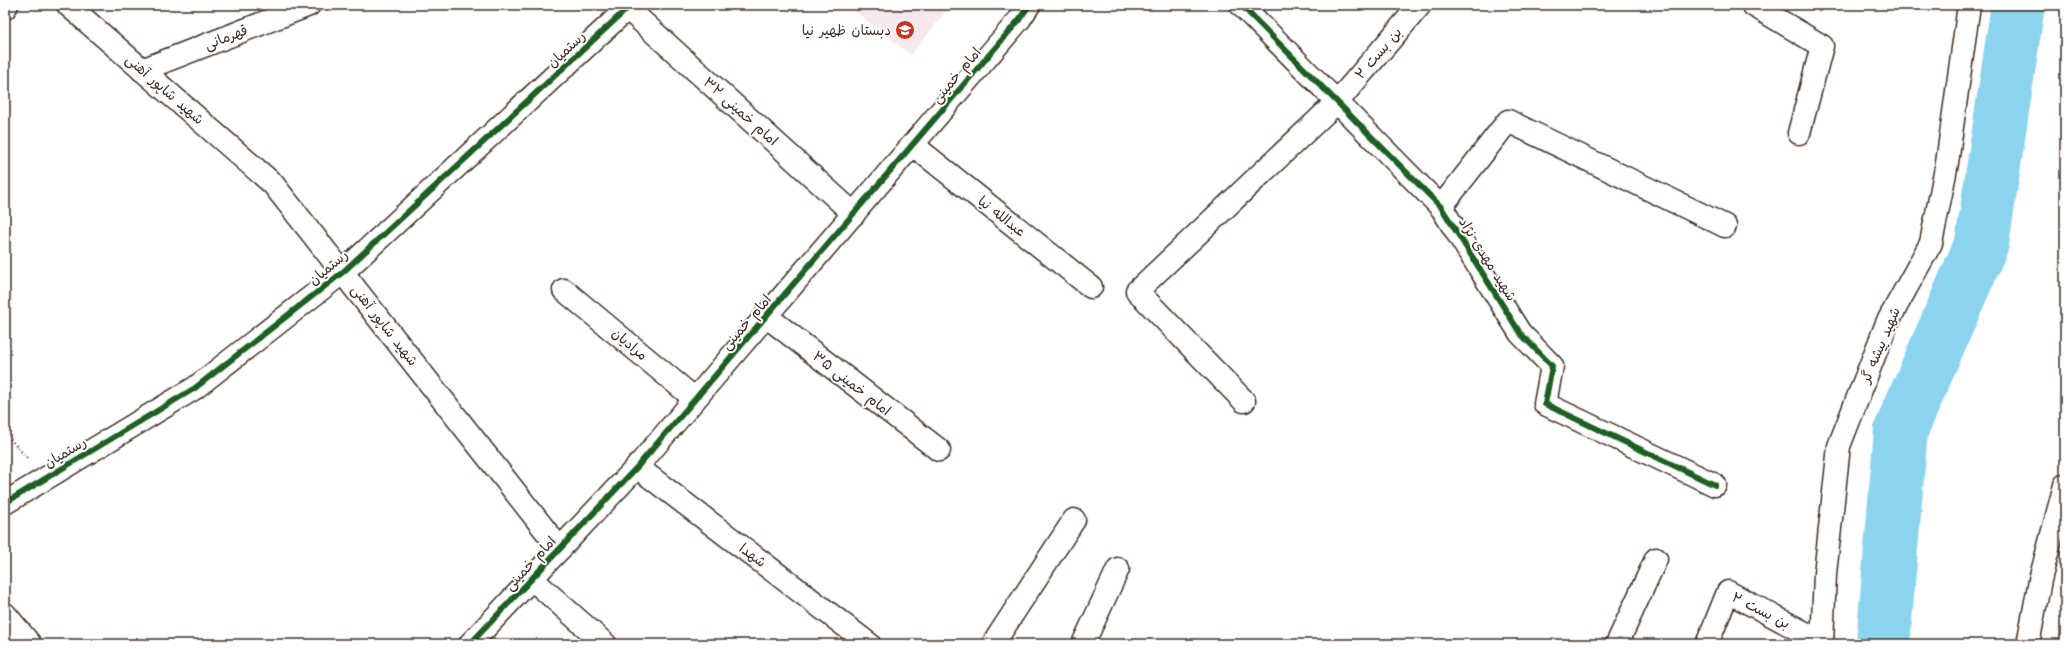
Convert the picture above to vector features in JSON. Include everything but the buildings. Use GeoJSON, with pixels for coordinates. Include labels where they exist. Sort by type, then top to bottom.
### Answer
{"type":"FeatureCollection","features":[{"type":"Feature","properties":{"kind":"street","name":"شهید شاپور آهنی"},"geometry":{"type":"LineString","coordinates":[[68,5],[273,184],[560,549]]}},
{"type":"Feature","properties":{"kind":"street","name":"قهرمانی"},"geometry":{"type":"LineString","coordinates":[[142,70],[309,5]]}},
{"type":"Feature","properties":{"kind":"street","name":"امام خمینی"},"geometry":{"type":"LineString","coordinates":[[470,644],[637,467],[1019,20],[1029,5]]}},
{"type":"Feature","properties":{"kind":"street","name":"شهید مهدی نژاد"},"geometry":{"type":"LineString","coordinates":[[1241,5],[1441,207],[1520,333],[1552,366],[1545,404],[1715,485]]}},
{"type":"Feature","properties":{"kind":"street","name":"بن بست ۲"},"geometry":{"type":"LineString","coordinates":[[1337,102],[1420,5]]}},
{"type":"Feature","properties":{"kind":"street"},"geometry":{"type":"LineString","coordinates":[[1753,5],[1822,46],[1799,133]]}},
{"type":"Feature","properties":{"kind":"street","name":"شهید پیشه گر"},"geometry":{"type":"LineString","coordinates":[[1822,643],[1825,574],[1839,446],[1886,323],[1931,243],[1947,164],[1970,5]]}},
{"type":"Feature","properties":{"kind":"street","name":"امام خمینی ۳۲"},"geometry":{"type":"LineString","coordinates":[[629,7],[854,214]]}},
{"type":"Feature","properties":{"kind":"street","name":"رستمیان"},"geometry":{"type":"LineString","coordinates":[[5,503],[195,388],[343,272],[629,7]]}},
{"type":"Feature","properties":{"kind":"street"},"geometry":{"type":"LineString","coordinates":[[1244,401],[1137,291],[1337,102]]}},
{"type":"Feature","properties":{"kind":"street"},"geometry":{"type":"LineString","coordinates":[[1441,207],[1508,121],[1725,226]]}},
{"type":"Feature","properties":{"kind":"street","name":"عبدالله نیا"},"geometry":{"type":"LineString","coordinates":[[912,145],[1092,287]]}},
{"type":"Feature","properties":{"kind":"street","name":"مرادیان"},"geometry":{"type":"LineString","coordinates":[[564,290],[695,399]]}},
{"type":"Feature","properties":{"kind":"street","name":"امام خمینی ۳۵"},"geometry":{"type":"LineString","coordinates":[[766,316],[939,450]]}},
{"type":"Feature","properties":{"kind":"street","name":"شهدا"},"geometry":{"type":"LineString","coordinates":[[637,467],[869,644]]}},
{"type":"Feature","properties":{"kind":"street"},"geometry":{"type":"LineString","coordinates":[[2028,644],[2040,580],[2065,485]]}},
{"type":"Feature","properties":{"kind":"street"},"geometry":{"type":"LineString","coordinates":[[993,644],[1074,520]]}},
{"type":"Feature","properties":{"kind":"street"},"geometry":{"type":"LineString","coordinates":[[1617,644],[1656,559]]}},
{"type":"Feature","properties":{"kind":"street"},"geometry":{"type":"LineString","coordinates":[[1083,644],[1118,569]]}},
{"type":"Feature","properties":{"kind":"street"},"geometry":{"type":"LineString","coordinates":[[532,579],[605,644]]}},
{"type":"Feature","properties":{"kind":"street","name":"بن بست ۲"},"geometry":{"type":"LineString","coordinates":[[1708,644],[1728,592],[1822,643]]}},
{"type":"Feature","properties":{"kind":"street"},"geometry":{"type":"LineString","coordinates":[[5,614],[30,644]]}},
{"type":"Feature","properties":{"kind":"path"},"geometry":{"type":"LineString","coordinates":[[5,433],[45,478]]}},
{"type":"Feature","properties":{"kind":"shaded area","name":"دبستان ظهیر نیا"},"geometry":{"type":"Polygon","coordinates":[[[847,5],[951,5],[911,55],[847,5]]]}},
{"type":"Feature","properties":{"kind":"waterway"},"geometry":{"type":"LineString","coordinates":[[1883,644],[1901,430],[1982,243],[2018,5]]}},
{"type":"Feature","properties":{"kind":"cycle path"},"geometry":{"type":"LineString","coordinates":[[5,503],[195,388],[343,272],[631,5]]}},
{"type":"Feature","properties":{"kind":"cycle path"},"geometry":{"type":"LineString","coordinates":[[470,644],[637,467],[1019,20],[1029,5]]}},
{"type":"Feature","properties":{"kind":"cycle path"},"geometry":{"type":"LineString","coordinates":[[1241,5],[1441,207],[1520,333],[1552,366],[1545,404],[1715,485]]}},
{"type":"Feature","properties":{"kind":"place","name":"دبستان ظهیر نیا"},"geometry":{"type":"Point","coordinates":[905,30]}}]}
